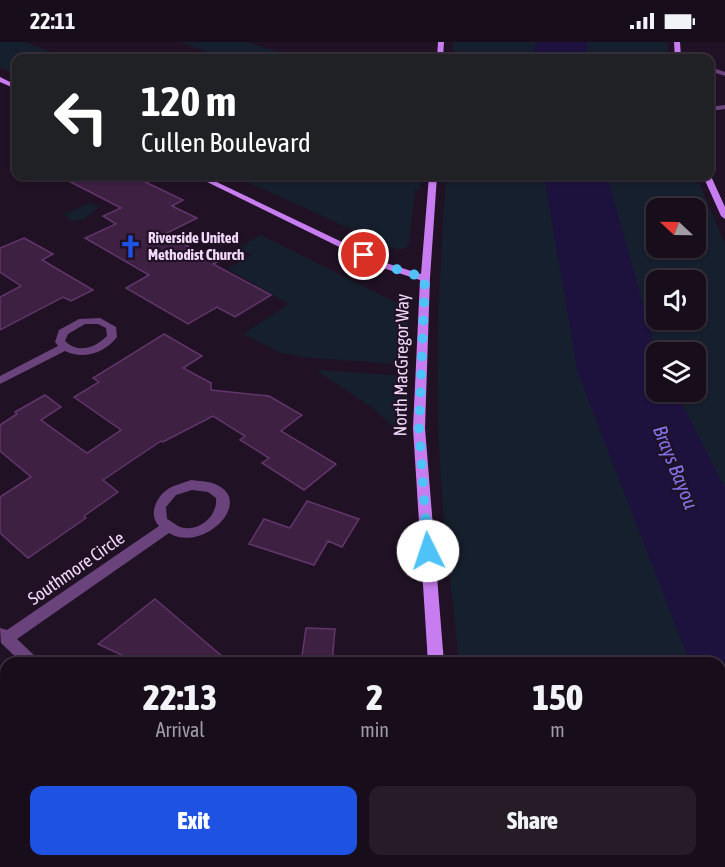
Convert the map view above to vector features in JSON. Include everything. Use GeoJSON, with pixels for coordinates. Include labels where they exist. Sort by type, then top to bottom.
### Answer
{"type":"FeatureCollection","features":[{"type":"Feature","properties":{"kind":"street"},"geometry":{"type":"LineString","coordinates":[[207,180],[383,265],[425,278]]}},
{"type":"Feature","properties":{"kind":"street","name":"North MacGregor Way"},"geometry":{"type":"LineString","coordinates":[[433,180],[425,278],[419,428],[436,657]]}},
{"type":"Feature","properties":{"kind":"street"},"geometry":{"type":"LineString","coordinates":[[709,180],[724,210]]}},
{"type":"Feature","properties":{"kind":"street"},"geometry":{"type":"LineString","coordinates":[[0,380],[64,347],[77,351],[94,350],[112,337],[111,327],[107,323],[92,320],[75,324],[63,332],[60,342],[64,347]]}},
{"type":"Feature","properties":{"kind":"street"},"geometry":{"type":"LineString","coordinates":[[201,484],[217,491],[222,497],[224,505],[222,514],[208,527],[186,533],[167,527],[159,513],[160,506],[172,492],[181,487],[201,484]]}},
{"type":"Feature","properties":{"kind":"street","name":"Southmore Circle"},"geometry":{"type":"LineString","coordinates":[[3,636],[167,527]]}},
{"type":"Feature","properties":{"kind":"street"},"geometry":{"type":"LineString","coordinates":[[3,636],[26,657]]}},
{"type":"Feature","properties":{"kind":"shaded area"},"geometry":{"type":"Polygon","coordinates":[[[0,42],[25,42],[56,54],[12,54],[12,73],[0,67],[0,42]]]}},
{"type":"Feature","properties":{"kind":"shaded area"},"geometry":{"type":"Polygon","coordinates":[[[180,42],[247,42],[285,54],[197,54],[205,51],[180,42]]]}},
{"type":"Feature","properties":{"kind":"shaded area"},"geometry":{"type":"Polygon","coordinates":[[[453,42],[668,42],[668,54],[453,54],[453,42]]]}},
{"type":"Feature","properties":{"kind":"shaded area"},"geometry":{"type":"Polygon","coordinates":[[[243,180],[421,180],[420,190],[415,190],[409,245],[404,249],[395,249],[243,180]]]}},
{"type":"Feature","properties":{"kind":"shaded area"},"geometry":{"type":"Polygon","coordinates":[[[446,180],[698,180],[705,198],[646,198],[646,258],[706,258],[706,199],[725,244],[725,657],[458,657],[441,481],[438,328],[446,180]]]}},
{"type":"Feature","properties":{"kind":"shaded area"},"geometry":{"type":"Polygon","coordinates":[[[90,203],[99,207],[84,219],[72,221],[64,214],[90,203]]]}},
{"type":"Feature","properties":{"kind":"shaded area"},"geometry":{"type":"Polygon","coordinates":[[[261,235],[401,305],[401,314],[408,315],[406,365],[303,357],[281,353],[243,334],[289,304],[228,269],[251,255],[238,248],[261,235]]]}},
{"type":"Feature","properties":{"kind":"shaded area"},"geometry":{"type":"Polygon","coordinates":[[[316,370],[407,376],[405,438],[374,409],[316,370]]]}},
{"type":"Feature","properties":{"kind":"water"},"geometry":{"type":"Polygon","coordinates":[[[536,42],[587,42],[586,54],[534,54],[536,42]]]}},
{"type":"Feature","properties":{"kind":"water","name":"Brays Bayou"},"geometry":{"type":"Polygon","coordinates":[[[545,180],[608,180],[646,315],[646,330],[650,330],[654,342],[646,342],[646,402],[681,402],[725,488],[725,657],[688,657],[578,373],[545,180]]]}},
{"type":"Feature","properties":{"kind":"building","name":"Riverside United Methodist Church"},"geometry":{"type":"Polygon","coordinates":[[[67,180],[141,180],[183,200],[172,206],[197,218],[165,234],[217,262],[213,264],[271,295],[235,317],[217,307],[188,324],[126,288],[149,275],[85,238],[116,224],[103,216],[121,208],[67,180]]]}},
{"type":"Feature","properties":{"kind":"building"},"geometry":{"type":"Polygon","coordinates":[[[24,238],[53,254],[42,260],[93,290],[71,301],[63,297],[0,330],[0,297],[21,286],[0,272],[0,248],[24,238]]]}},
{"type":"Feature","properties":{"kind":"building"},"geometry":{"type":"Polygon","coordinates":[[[164,334],[202,356],[183,368],[211,383],[211,390],[269,396],[302,415],[281,431],[336,464],[304,490],[262,463],[269,458],[240,440],[245,436],[213,416],[161,441],[103,480],[118,492],[84,516],[86,518],[28,558],[0,533],[0,497],[31,477],[0,451],[0,425],[17,414],[15,412],[45,395],[61,407],[41,420],[87,453],[121,430],[74,397],[99,382],[93,378],[164,334]]]}},
{"type":"Feature","properties":{"kind":"building"},"geometry":{"type":"Polygon","coordinates":[[[307,501],[359,519],[342,547],[328,541],[314,565],[249,544],[264,519],[290,528],[307,501]]]}},
{"type":"Feature","properties":{"kind":"building"},"geometry":{"type":"Polygon","coordinates":[[[155,599],[223,657],[126,657],[98,644],[155,599]]]}},
{"type":"Feature","properties":{"kind":"building"},"geometry":{"type":"Polygon","coordinates":[[[306,628],[335,629],[333,657],[302,657],[306,628]]]}},
{"type":"Feature","properties":{"kind":"place","name":"Riverside United Methodist Church"},"geometry":{"type":"Point","coordinates":[130,246]}},
{"type":"Feature","properties":{"kind":"route"},"geometry":{"type":"LineString","coordinates":[[364,255],[383,265],[425,278],[419,428],[428,551]]}}]}
